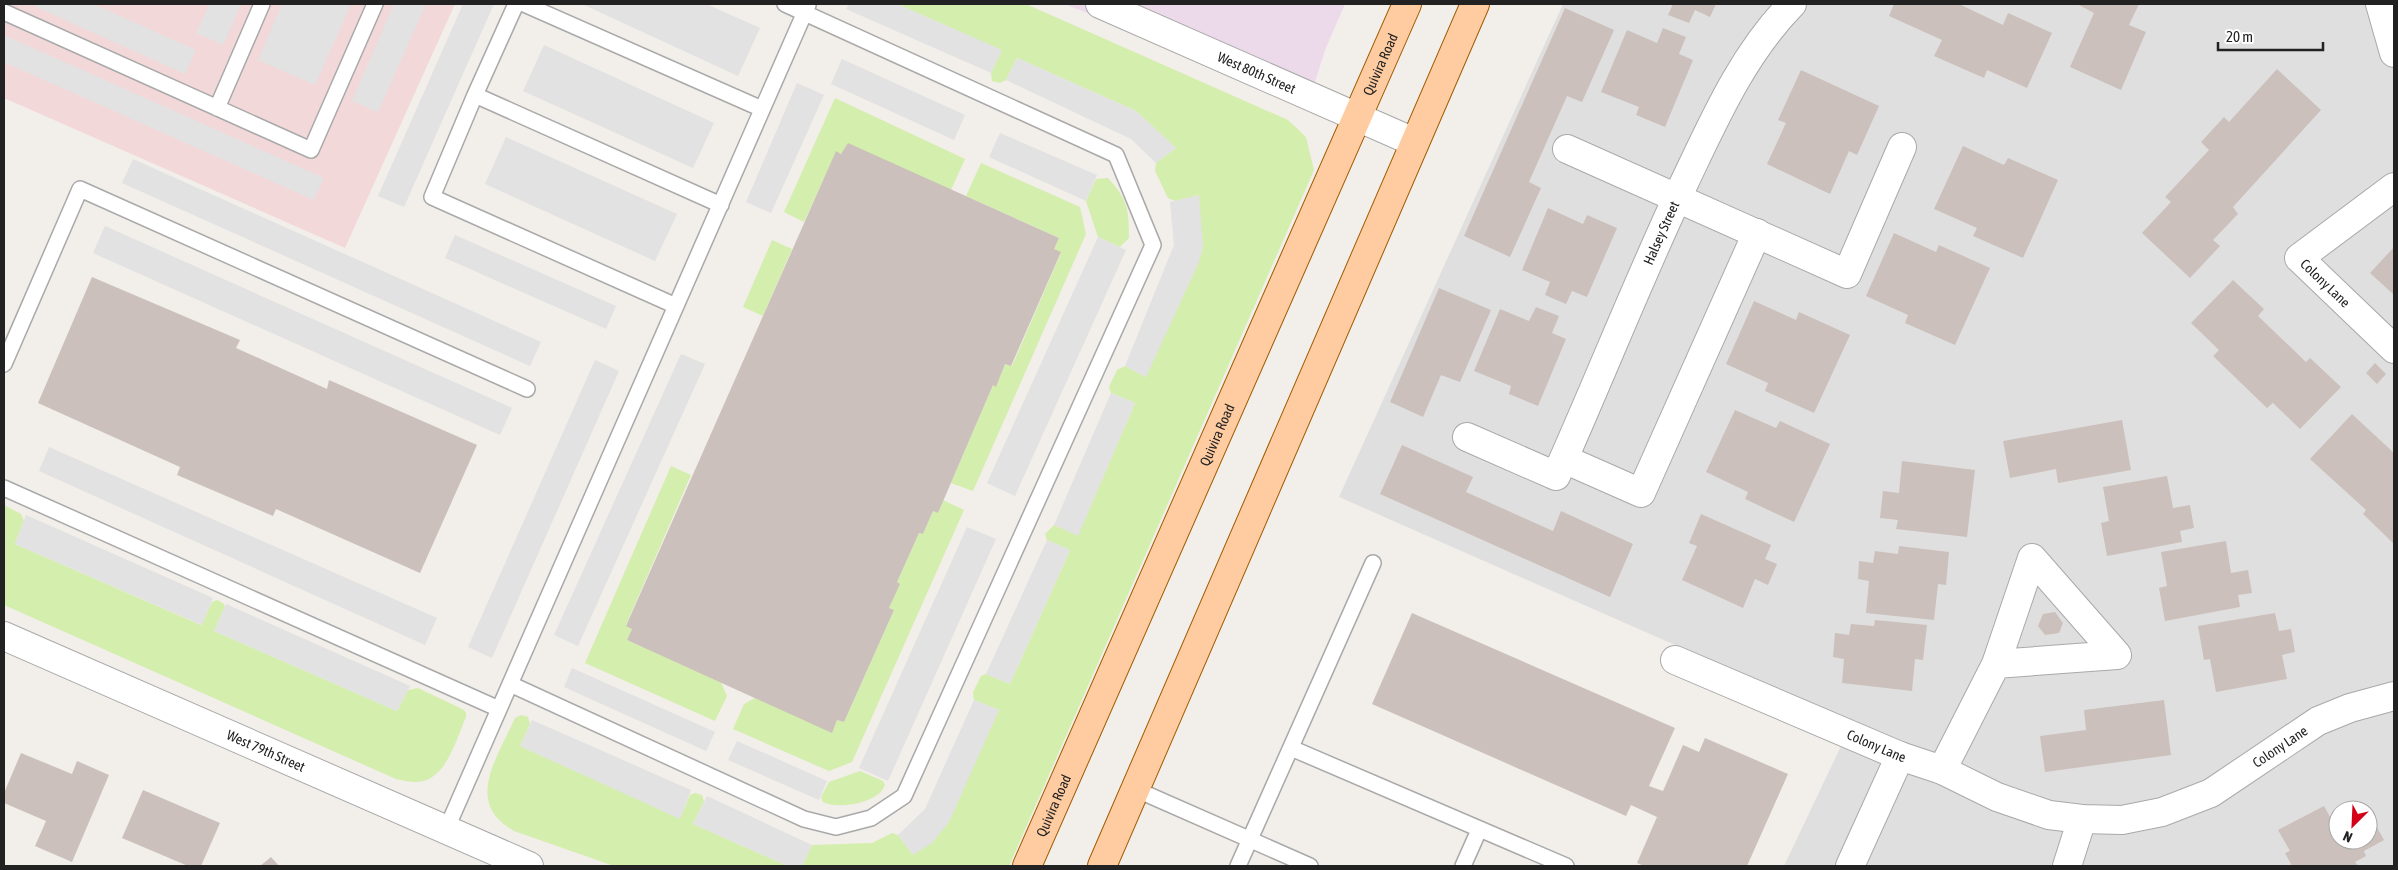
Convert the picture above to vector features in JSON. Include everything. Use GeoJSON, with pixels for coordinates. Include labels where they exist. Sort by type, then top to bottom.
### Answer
{"type":"FeatureCollection","features":[{"type":"Feature","properties":{"kind":"main road","name":"Quivira Road"},"geometry":{"type":"LineString","coordinates":[[1027,866],[1407,4]]}},
{"type":"Feature","properties":{"kind":"main road"},"geometry":{"type":"LineString","coordinates":[[1102,866],[1475,4]]}},
{"type":"Feature","properties":{"kind":"street","name":"West 80th Street"},"geometry":{"type":"LineString","coordinates":[[1100,4],[1414,142]]}},
{"type":"Feature","properties":{"kind":"street","name":"Halsey Street"},"geometry":{"type":"LineString","coordinates":[[1560,467],[1677,198],[1742,66],[1777,20],[1792,4]]}},
{"type":"Feature","properties":{"kind":"street"},"geometry":{"type":"LineString","coordinates":[[2380,4],[2394,53]]}},
{"type":"Feature","properties":{"kind":"street"},"geometry":{"type":"LineString","coordinates":[[1567,149],[1847,274],[1902,147]]}},
{"type":"Feature","properties":{"kind":"street","name":"Colony Lane"},"geometry":{"type":"LineString","coordinates":[[2394,187],[2299,258],[2394,349]]}},
{"type":"Feature","properties":{"kind":"street"},"geometry":{"type":"LineString","coordinates":[[1467,437],[1641,493],[1757,233]]}},
{"type":"Feature","properties":{"kind":"street"},"geometry":{"type":"LineString","coordinates":[[1942,770],[1996,664],[2032,558],[2117,655],[1996,664]]}},
{"type":"Feature","properties":{"kind":"street","name":"West 79th Street"},"geometry":{"type":"LineString","coordinates":[[4,636],[529,866]]}},
{"type":"Feature","properties":{"kind":"street","name":"Colony Lane"},"geometry":{"type":"LineString","coordinates":[[1675,660],[1900,756],[1942,770],[1997,797],[2049,815],[2082,820],[2122,820],[2162,812],[2211,792],[2318,721],[2350,708],[2394,696]]}},
{"type":"Feature","properties":{"kind":"street"},"geometry":{"type":"LineString","coordinates":[[1850,866],[1900,756]]}},
{"type":"Feature","properties":{"kind":"street"},"geometry":{"type":"LineString","coordinates":[[2067,866],[2082,820]]}},
{"type":"Feature","properties":{"kind":"lane"},"geometry":{"type":"LineString","coordinates":[[217,108],[262,4]]}},
{"type":"Feature","properties":{"kind":"lane"},"geometry":{"type":"LineString","coordinates":[[4,12],[311,150],[375,4]]}},
{"type":"Feature","properties":{"kind":"lane"},"geometry":{"type":"LineString","coordinates":[[516,4],[432,197],[676,306]]}},
{"type":"Feature","properties":{"kind":"lane"},"geometry":{"type":"LineString","coordinates":[[524,4],[762,110]]}},
{"type":"Feature","properties":{"kind":"lane"},"geometry":{"type":"LineString","coordinates":[[510,684],[804,819],[836,827],[871,818],[904,796],[1149,254],[1153,244],[1116,155],[807,8],[785,4]]}},
{"type":"Feature","properties":{"kind":"lane"},"geometry":{"type":"LineString","coordinates":[[446,830],[807,8]]}},
{"type":"Feature","properties":{"kind":"lane"},"geometry":{"type":"LineString","coordinates":[[475,95],[721,204]]}},
{"type":"Feature","properties":{"kind":"lane"},"geometry":{"type":"LineString","coordinates":[[4,364],[80,188],[527,389]]}},
{"type":"Feature","properties":{"kind":"lane"},"geometry":{"type":"LineString","coordinates":[[4,488],[499,709]]}},
{"type":"Feature","properties":{"kind":"lane"},"geometry":{"type":"LineString","coordinates":[[1238,866],[1372,563]]}},
{"type":"Feature","properties":{"kind":"lane"},"geometry":{"type":"LineString","coordinates":[[1291,748],[1566,866]]}},
{"type":"Feature","properties":{"kind":"lane"},"geometry":{"type":"LineString","coordinates":[[1135,789],[1310,866]]}},
{"type":"Feature","properties":{"kind":"lane"},"geometry":{"type":"LineString","coordinates":[[1463,866],[1479,830]]}},
{"type":"Feature","properties":{"kind":"shaded area"},"geometry":{"type":"Polygon","coordinates":[[[4,4],[455,4],[345,248],[4,98],[4,4]]]}},
{"type":"Feature","properties":{"kind":"shaded area"},"geometry":{"type":"Polygon","coordinates":[[[30,4],[93,4],[196,50],[185,74],[30,4]]]}},
{"type":"Feature","properties":{"kind":"shaded area"},"geometry":{"type":"Polygon","coordinates":[[[210,4],[241,4],[223,45],[196,33],[210,4]]]}},
{"type":"Feature","properties":{"kind":"shaded area"},"geometry":{"type":"Polygon","coordinates":[[[282,4],[351,4],[315,85],[258,60],[282,4]]]}},
{"type":"Feature","properties":{"kind":"shaded area"},"geometry":{"type":"Polygon","coordinates":[[[394,4],[426,4],[378,112],[352,101],[394,4]]]}},
{"type":"Feature","properties":{"kind":"shaded area"},"geometry":{"type":"Polygon","coordinates":[[[463,4],[494,4],[404,207],[378,196],[463,4]]]}},
{"type":"Feature","properties":{"kind":"shaded area"},"geometry":{"type":"Polygon","coordinates":[[[582,4],[706,4],[760,28],[738,76],[582,4]]]}},
{"type":"Feature","properties":{"kind":"shaded area"},"geometry":{"type":"Polygon","coordinates":[[[849,4],[897,4],[1002,50],[991,73],[846,9],[849,4]]]}},
{"type":"Feature","properties":{"kind":"shaded area"},"geometry":{"type":"Polygon","coordinates":[[[1064,4],[1345,4],[1325,50],[1310,98],[1064,4]]]}},
{"type":"Feature","properties":{"kind":"shaded area"},"geometry":{"type":"Polygon","coordinates":[[[1563,4],[2394,4],[2394,866],[1784,866],[1852,723],[1339,497],[1563,4]]]}},
{"type":"Feature","properties":{"kind":"shaded area"},"geometry":{"type":"Polygon","coordinates":[[[4,35],[324,178],[314,200],[4,62],[4,35]]]}},
{"type":"Feature","properties":{"kind":"shaded area"},"geometry":{"type":"Polygon","coordinates":[[[544,45],[714,123],[693,168],[523,91],[544,45]]]}},
{"type":"Feature","properties":{"kind":"shaded area"},"geometry":{"type":"Polygon","coordinates":[[[1017,58],[1136,111],[1176,148],[1156,163],[1131,139],[1006,80],[1017,58]]]}},
{"type":"Feature","properties":{"kind":"shaded area"},"geometry":{"type":"Polygon","coordinates":[[[842,59],[965,115],[954,140],[831,84],[842,59]]]}},
{"type":"Feature","properties":{"kind":"shaded area"},"geometry":{"type":"Polygon","coordinates":[[[797,83],[824,95],[771,213],[746,202],[797,83]]]}},
{"type":"Feature","properties":{"kind":"shaded area"},"geometry":{"type":"Polygon","coordinates":[[[1000,133],[1097,175],[1086,201],[989,157],[1000,133]]]}},
{"type":"Feature","properties":{"kind":"shaded area"},"geometry":{"type":"Polygon","coordinates":[[[506,137],[677,214],[655,261],[485,184],[506,137]]]}},
{"type":"Feature","properties":{"kind":"shaded area"},"geometry":{"type":"Polygon","coordinates":[[[133,159],[541,342],[530,366],[122,183],[133,159]]]}},
{"type":"Feature","properties":{"kind":"shaded area"},"geometry":{"type":"Polygon","coordinates":[[[1199,195],[1203,247],[1199,262],[1146,377],[1125,366],[1174,245],[1170,202],[1199,195]]]}},
{"type":"Feature","properties":{"kind":"shaded area"},"geometry":{"type":"Polygon","coordinates":[[[105,226],[512,408],[500,435],[93,253],[105,226]]]}},
{"type":"Feature","properties":{"kind":"shaded area"},"geometry":{"type":"Polygon","coordinates":[[[455,235],[616,306],[606,329],[445,258],[455,235]]]}},
{"type":"Feature","properties":{"kind":"shaded area"},"geometry":{"type":"Polygon","coordinates":[[[1098,237],[1126,250],[1015,496],[987,483],[1098,237]]]}},
{"type":"Feature","properties":{"kind":"shaded area"},"geometry":{"type":"Polygon","coordinates":[[[681,354],[705,364],[578,646],[554,635],[681,354]]]}},
{"type":"Feature","properties":{"kind":"shaded area"},"geometry":{"type":"Polygon","coordinates":[[[595,360],[619,371],[492,658],[468,647],[595,360]]]}},
{"type":"Feature","properties":{"kind":"shaded area"},"geometry":{"type":"Polygon","coordinates":[[[1111,393],[1135,403],[1078,536],[1054,525],[1111,393]]]}},
{"type":"Feature","properties":{"kind":"shaded area"},"geometry":{"type":"Polygon","coordinates":[[[49,447],[437,618],[425,645],[39,471],[49,447]]]}},
{"type":"Feature","properties":{"kind":"shaded area"},"geometry":{"type":"Polygon","coordinates":[[[26,515],[213,598],[202,625],[15,544],[26,515]]]}},
{"type":"Feature","properties":{"kind":"shaded area"},"geometry":{"type":"Polygon","coordinates":[[[967,527],[996,539],[888,781],[859,768],[967,527]]]}},
{"type":"Feature","properties":{"kind":"shaded area"},"geometry":{"type":"Polygon","coordinates":[[[1047,540],[1070,550],[1010,684],[986,674],[1047,540]]]}},
{"type":"Feature","properties":{"kind":"shaded area"},"geometry":{"type":"Polygon","coordinates":[[[226,604],[410,686],[397,711],[214,631],[226,604]]]}},
{"type":"Feature","properties":{"kind":"shaded area"},"geometry":{"type":"Polygon","coordinates":[[[572,668],[715,732],[706,751],[564,687],[572,668]]]}},
{"type":"Feature","properties":{"kind":"shaded area"},"geometry":{"type":"Polygon","coordinates":[[[974,700],[999,710],[949,822],[932,843],[913,855],[898,835],[925,809],[974,700]]]}},
{"type":"Feature","properties":{"kind":"shaded area"},"geometry":{"type":"Polygon","coordinates":[[[532,720],[691,790],[680,819],[520,746],[532,720]]]}},
{"type":"Feature","properties":{"kind":"shaded area"},"geometry":{"type":"Polygon","coordinates":[[[737,741],[827,781],[819,800],[728,760],[737,741]]]}},
{"type":"Feature","properties":{"kind":"shaded area"},"geometry":{"type":"Polygon","coordinates":[[[707,796],[812,845],[802,866],[788,866],[693,824],[707,796]]]}},
{"type":"Feature","properties":{"kind":"green space"},"geometry":{"type":"Polygon","coordinates":[[[897,4],[1026,4],[1288,120],[1306,137],[1314,170],[1009,866],[802,866],[812,845],[872,843],[892,833],[898,835],[913,855],[999,710],[974,700],[973,692],[981,676],[986,674],[1010,684],[1070,550],[1047,540],[1045,534],[1054,525],[1078,535],[1135,403],[1111,393],[1109,387],[1117,370],[1125,366],[1146,377],[1199,195],[1175,201],[1168,198],[1155,171],[1156,163],[1176,148],[1136,111],[1017,58],[1006,80],[1000,83],[992,81],[991,73],[1001,50],[897,4]]]}},
{"type":"Feature","properties":{"kind":"green space"},"geometry":{"type":"Polygon","coordinates":[[[835,98],[965,159],[951,190],[836,152],[804,222],[784,212],[835,98]]]}},
{"type":"Feature","properties":{"kind":"green space"},"geometry":{"type":"Polygon","coordinates":[[[981,163],[1080,207],[1086,234],[973,491],[951,483],[993,385],[996,387],[1005,364],[1012,366],[1061,253],[1054,249],[1059,238],[966,196],[981,163]]]}},
{"type":"Feature","properties":{"kind":"green space"},"geometry":{"type":"Polygon","coordinates":[[[1108,178],[1120,193],[1128,213],[1129,238],[1120,247],[1098,237],[1086,201],[1096,179],[1108,178]]]}},
{"type":"Feature","properties":{"kind":"green space"},"geometry":{"type":"Polygon","coordinates":[[[772,240],[792,249],[763,316],[743,307],[772,240]]]}},
{"type":"Feature","properties":{"kind":"green space"},"geometry":{"type":"Polygon","coordinates":[[[671,466],[691,475],[626,625],[632,629],[627,640],[721,682],[727,696],[715,721],[585,663],[671,466]]]}},
{"type":"Feature","properties":{"kind":"green space"},"geometry":{"type":"Polygon","coordinates":[[[943,500],[964,510],[852,762],[829,771],[733,729],[744,704],[755,698],[832,732],[837,720],[844,722],[894,610],[889,608],[899,584],[897,582],[919,533],[923,534],[933,511],[938,513],[943,500]]]}},
{"type":"Feature","properties":{"kind":"green space"},"geometry":{"type":"Polygon","coordinates":[[[4,505],[21,514],[24,521],[15,544],[201,625],[212,602],[217,600],[223,603],[225,607],[214,631],[397,711],[408,690],[418,688],[462,709],[466,712],[466,717],[449,758],[435,775],[426,780],[413,782],[396,779],[4,605],[4,505]]]}},
{"type":"Feature","properties":{"kind":"green space"},"geometry":{"type":"Polygon","coordinates":[[[521,715],[528,717],[530,724],[520,746],[680,818],[690,795],[695,793],[702,795],[704,802],[693,824],[788,866],[614,866],[514,831],[499,820],[490,807],[487,793],[489,779],[500,748],[515,718],[521,715]]]}},
{"type":"Feature","properties":{"kind":"green space"},"geometry":{"type":"Polygon","coordinates":[[[860,771],[883,781],[885,785],[881,791],[867,800],[848,805],[823,802],[821,797],[829,782],[860,771]]]}},
{"type":"Feature","properties":{"kind":"building"},"geometry":{"type":"Polygon","coordinates":[[[1673,4],[1716,4],[1710,17],[1695,10],[1689,23],[1668,15],[1673,4]]]}},
{"type":"Feature","properties":{"kind":"building"},"geometry":{"type":"Polygon","coordinates":[[[1894,4],[1959,4],[2003,25],[2008,13],[2052,33],[2027,88],[1987,70],[1984,78],[1934,56],[1942,40],[1889,16],[1894,4]]]}},
{"type":"Feature","properties":{"kind":"building"},"geometry":{"type":"Polygon","coordinates":[[[2077,4],[2139,4],[2129,25],[2146,32],[2121,90],[2070,67],[2094,13],[2077,4]]]}},
{"type":"Feature","properties":{"kind":"building"},"geometry":{"type":"Polygon","coordinates":[[[1565,8],[1614,30],[1582,102],[1567,96],[1529,182],[1541,188],[1510,257],[1464,236],[1565,8]]]}},
{"type":"Feature","properties":{"kind":"building"},"geometry":{"type":"Polygon","coordinates":[[[1663,28],[1686,37],[1679,54],[1693,60],[1665,127],[1636,115],[1639,107],[1601,92],[1627,30],[1657,43],[1663,28]]]}},
{"type":"Feature","properties":{"kind":"building"},"geometry":{"type":"Polygon","coordinates":[[[2277,69],[2321,110],[2233,207],[2238,214],[2213,240],[2220,246],[2190,278],[2142,233],[2171,202],[2165,197],[2209,150],[2201,142],[2224,117],[2229,122],[2277,69]]]}},
{"type":"Feature","properties":{"kind":"building"},"geometry":{"type":"Polygon","coordinates":[[[1801,70],[1879,106],[1857,155],[1849,151],[1830,194],[1767,164],[1786,123],[1778,120],[1801,70]]]}},
{"type":"Feature","properties":{"kind":"building"},"geometry":{"type":"Polygon","coordinates":[[[848,143],[1059,238],[1054,249],[1061,252],[1011,366],[1005,364],[996,387],[993,385],[938,513],[933,511],[923,534],[919,533],[897,582],[900,584],[889,608],[894,610],[844,722],[837,720],[832,733],[627,640],[632,629],[626,626],[836,151],[841,154],[848,143]]]}},
{"type":"Feature","properties":{"kind":"building"},"geometry":{"type":"Polygon","coordinates":[[[1963,146],[2004,165],[2008,158],[2058,180],[2023,258],[1973,236],[1977,228],[1934,209],[1963,146]]]}},
{"type":"Feature","properties":{"kind":"building"},"geometry":{"type":"Polygon","coordinates":[[[1548,208],[1583,224],[1587,215],[1617,228],[1587,297],[1572,291],[1566,304],[1545,295],[1550,282],[1522,270],[1548,208]]]}},
{"type":"Feature","properties":{"kind":"building"},"geometry":{"type":"Polygon","coordinates":[[[1894,233],[1936,252],[1939,245],[1990,268],[1955,345],[1905,323],[1908,315],[1866,296],[1894,233]]]}},
{"type":"Feature","properties":{"kind":"building"},"geometry":{"type":"Polygon","coordinates":[[[2394,247],[2394,295],[2370,273],[2394,247]]]}},
{"type":"Feature","properties":{"kind":"building"},"geometry":{"type":"Polygon","coordinates":[[[92,277],[240,340],[236,348],[327,389],[329,380],[477,445],[420,573],[276,509],[273,516],[177,475],[180,467],[38,403],[92,277]]]}},
{"type":"Feature","properties":{"kind":"building"},"geometry":{"type":"Polygon","coordinates":[[[2233,280],[2264,309],[2258,316],[2306,362],[2310,358],[2341,387],[2300,429],[2273,403],[2267,408],[2213,356],[2219,350],[2191,323],[2233,280]]]}},
{"type":"Feature","properties":{"kind":"building"},"geometry":{"type":"Polygon","coordinates":[[[1439,288],[1491,310],[1460,382],[1441,375],[1423,417],[1390,402],[1439,288]]]}},
{"type":"Feature","properties":{"kind":"building"},"geometry":{"type":"Polygon","coordinates":[[[1754,301],[1796,320],[1799,312],[1850,335],[1814,413],[1765,391],[1768,383],[1726,364],[1754,301]]]}},
{"type":"Feature","properties":{"kind":"building"},"geometry":{"type":"Polygon","coordinates":[[[1536,307],[1559,316],[1552,333],[1566,339],[1538,406],[1509,394],[1511,386],[1474,371],[1500,309],[1529,321],[1536,307]]]}},
{"type":"Feature","properties":{"kind":"building"},"geometry":{"type":"Polygon","coordinates":[[[2375,363],[2386,374],[2377,384],[2366,373],[2375,363]]]}},
{"type":"Feature","properties":{"kind":"building"},"geometry":{"type":"Polygon","coordinates":[[[1735,410],[1776,428],[1780,421],[1830,444],[1794,522],[1745,499],[1748,492],[1706,472],[1735,410]]]}},
{"type":"Feature","properties":{"kind":"building"},"geometry":{"type":"Polygon","coordinates":[[[2352,414],[2394,453],[2394,544],[2363,514],[2366,510],[2310,459],[2352,414]]]}},
{"type":"Feature","properties":{"kind":"building"},"geometry":{"type":"Polygon","coordinates":[[[2122,420],[2131,470],[2058,483],[2056,469],[2010,478],[2003,441],[2122,420]]]}},
{"type":"Feature","properties":{"kind":"building"},"geometry":{"type":"Polygon","coordinates":[[[1402,445],[1473,477],[1466,492],[1553,531],[1561,511],[1633,544],[1610,597],[1380,494],[1402,445]]]}},
{"type":"Feature","properties":{"kind":"building"},"geometry":{"type":"Polygon","coordinates":[[[1902,461],[1975,470],[1967,537],[1896,529],[1898,520],[1880,518],[1883,491],[1899,493],[1902,461]]]}},
{"type":"Feature","properties":{"kind":"building"},"geometry":{"type":"Polygon","coordinates":[[[2167,476],[2173,508],[2190,505],[2194,528],[2180,531],[2182,542],[2107,556],[2101,523],[2109,521],[2103,487],[2167,476]]]}},
{"type":"Feature","properties":{"kind":"building"},"geometry":{"type":"Polygon","coordinates":[[[1701,514],[1771,545],[1765,559],[1777,564],[1768,585],[1755,579],[1743,608],[1682,580],[1697,546],[1689,543],[1701,514]]]}},
{"type":"Feature","properties":{"kind":"building"},"geometry":{"type":"Polygon","coordinates":[[[2226,541],[2231,573],[2248,570],[2252,593],[2238,595],[2240,607],[2165,621],[2159,588],[2167,586],[2161,552],[2226,541]]]}},
{"type":"Feature","properties":{"kind":"building"},"geometry":{"type":"Polygon","coordinates":[[[1899,546],[1949,552],[1946,585],[1938,584],[1934,620],[1866,613],[1869,581],[1858,579],[1859,561],[1873,563],[1875,551],[1898,554],[1899,546]]]}},
{"type":"Feature","properties":{"kind":"building"},"geometry":{"type":"Polygon","coordinates":[[[2055,612],[2063,623],[2059,633],[2045,635],[2038,626],[2043,614],[2055,612]]]}},
{"type":"Feature","properties":{"kind":"building"},"geometry":{"type":"Polygon","coordinates":[[[1412,613],[1675,728],[1649,786],[1663,791],[1683,745],[1699,752],[1705,738],[1788,774],[1747,866],[1644,866],[1637,863],[1657,817],[1631,805],[1626,816],[1372,704],[1412,613]]]}},
{"type":"Feature","properties":{"kind":"building"},"geometry":{"type":"Polygon","coordinates":[[[2275,613],[2279,631],[2291,629],[2295,652],[2282,655],[2287,679],[2216,692],[2210,659],[2204,660],[2198,626],[2275,613]]]}},
{"type":"Feature","properties":{"kind":"building"},"geometry":{"type":"Polygon","coordinates":[[[1875,620],[1927,625],[1923,660],[1915,659],[1912,691],[1842,683],[1844,659],[1833,657],[1835,633],[1849,635],[1851,624],[1874,626],[1875,620]]]}},
{"type":"Feature","properties":{"kind":"building"},"geometry":{"type":"Polygon","coordinates":[[[2164,700],[2171,755],[2045,772],[2040,736],[2086,730],[2084,710],[2164,700]]]}},
{"type":"Feature","properties":{"kind":"building"},"geometry":{"type":"Polygon","coordinates":[[[21,753],[72,774],[77,761],[109,775],[72,862],[35,846],[46,821],[4,803],[4,793],[21,753]]]}},
{"type":"Feature","properties":{"kind":"building"},"geometry":{"type":"Polygon","coordinates":[[[143,790],[220,823],[201,866],[188,866],[122,838],[143,790]]]}},
{"type":"Feature","properties":{"kind":"building"},"geometry":{"type":"Polygon","coordinates":[[[2324,806],[2328,813],[2328,850],[2366,850],[2364,851],[2366,856],[2355,862],[2358,866],[2292,866],[2285,853],[2290,851],[2278,830],[2324,806]]]}},
{"type":"Feature","properties":{"kind":"building"},"geometry":{"type":"Polygon","coordinates":[[[2378,829],[2384,840],[2378,843],[2378,829]]]}},
{"type":"Feature","properties":{"kind":"building"},"geometry":{"type":"Polygon","coordinates":[[[271,857],[279,866],[260,866],[271,857]]]}}]}
